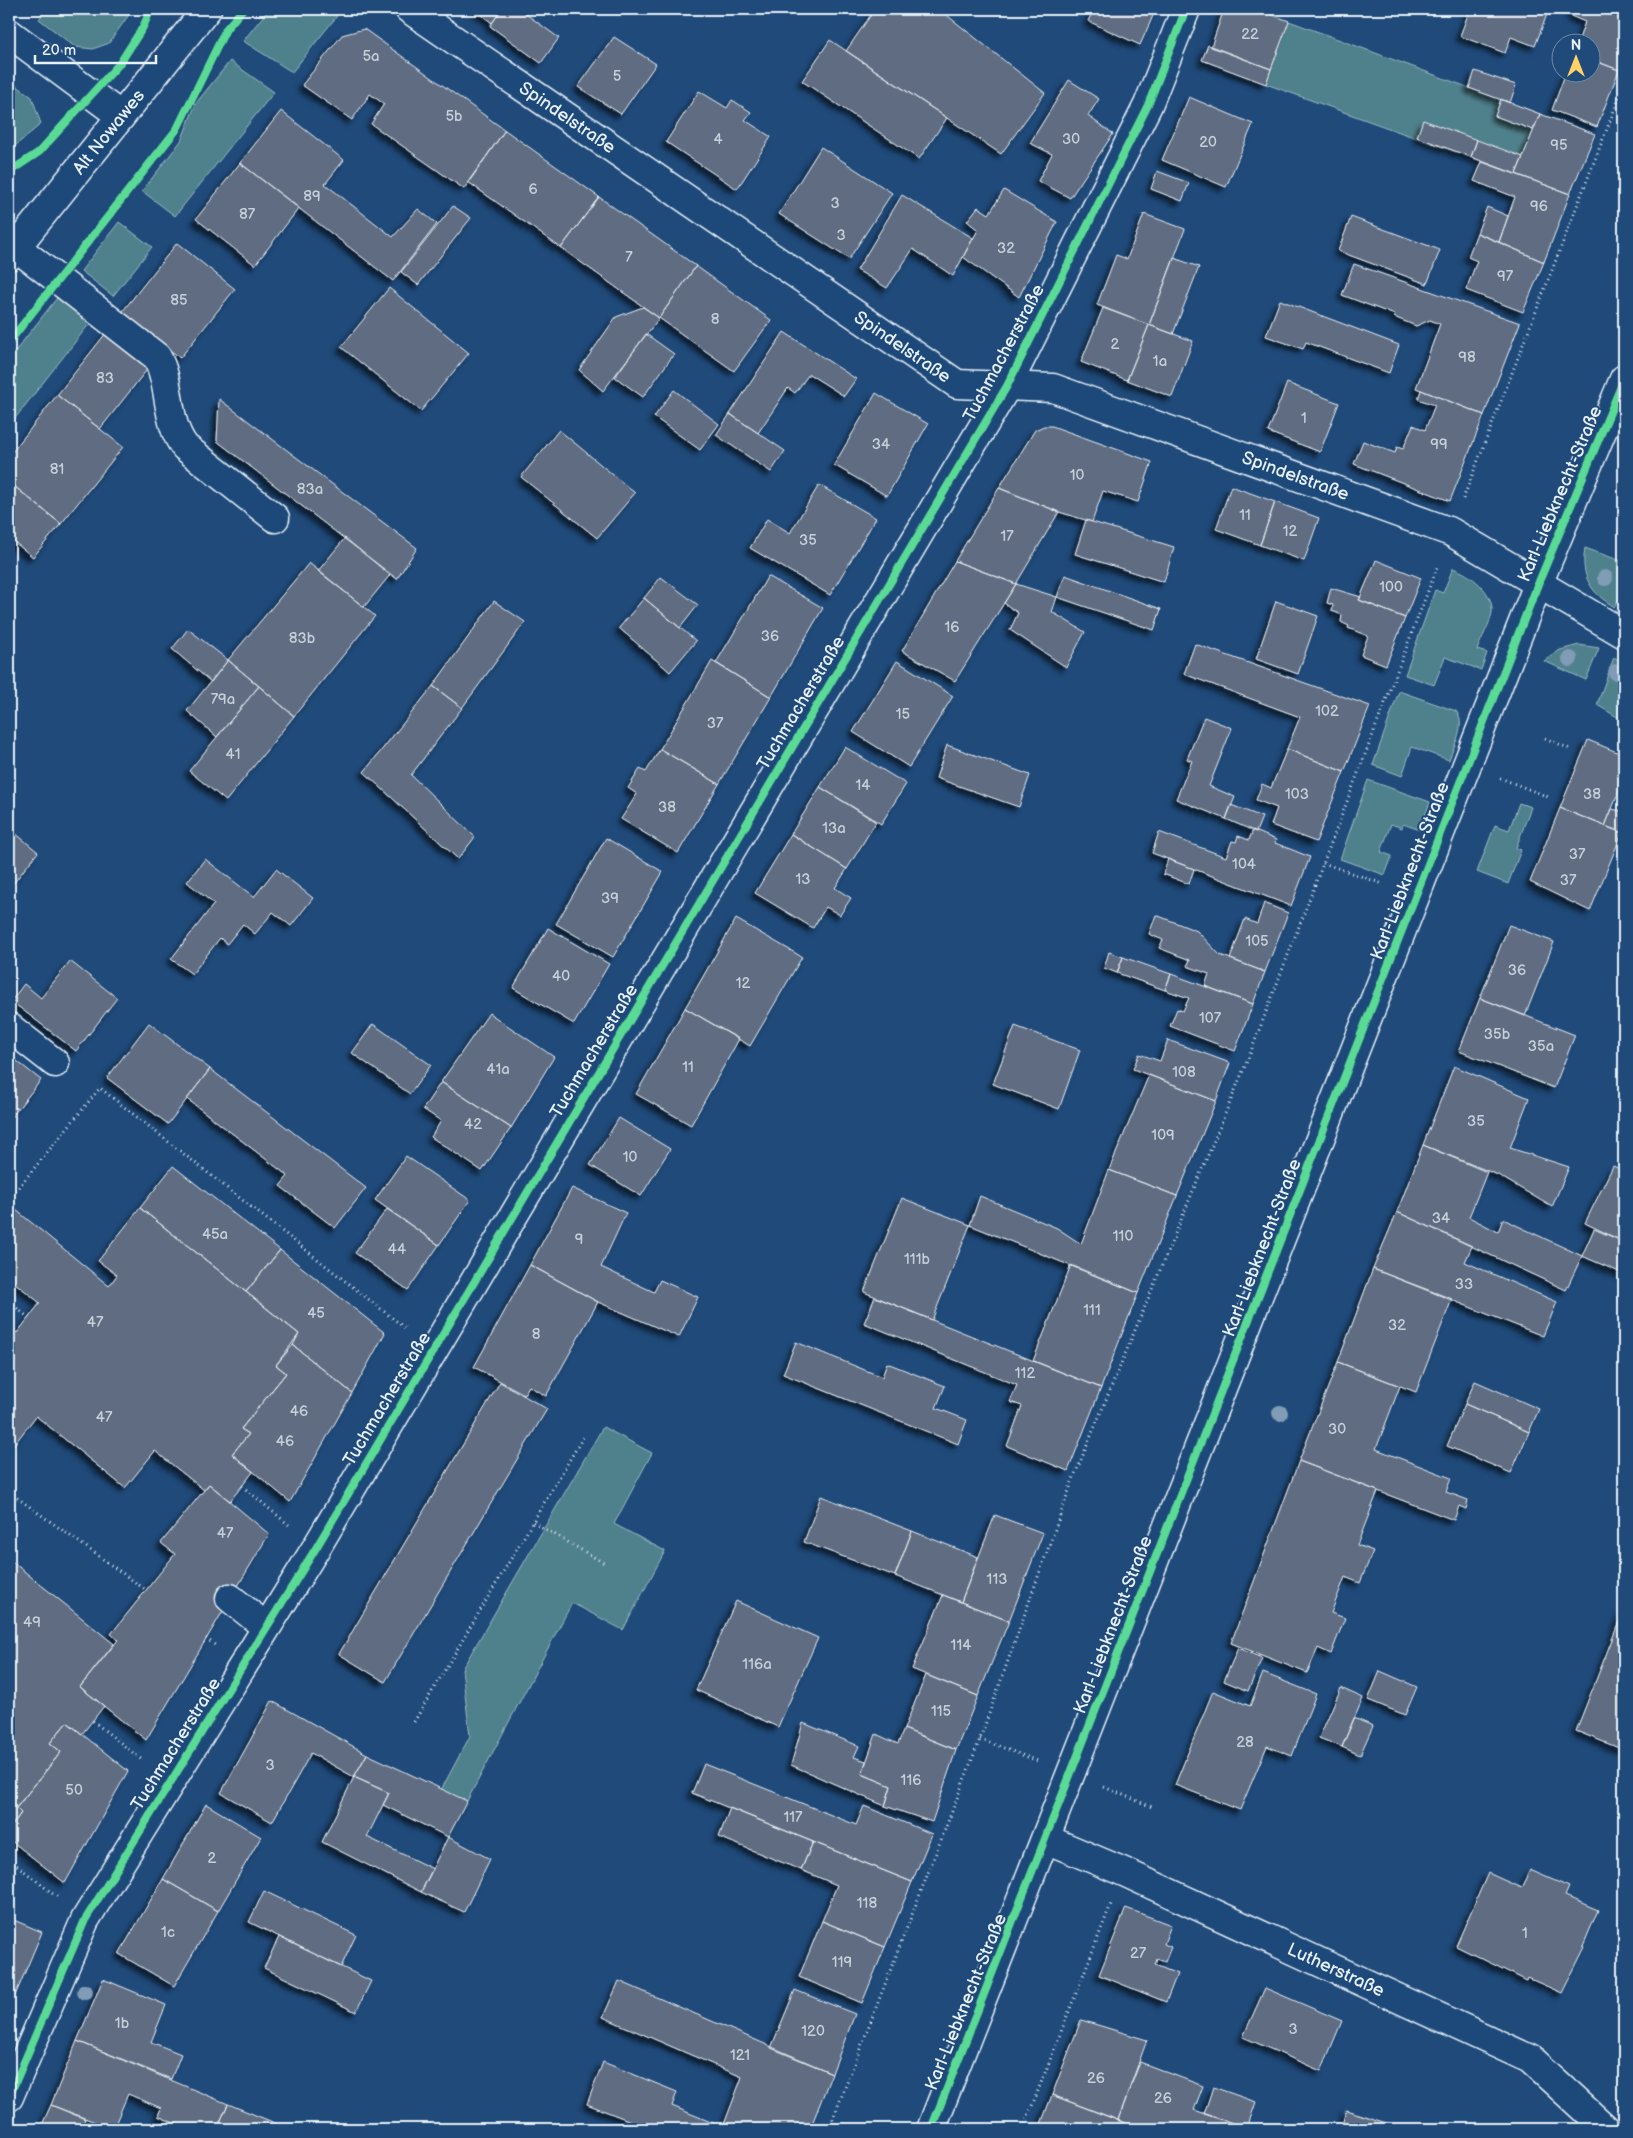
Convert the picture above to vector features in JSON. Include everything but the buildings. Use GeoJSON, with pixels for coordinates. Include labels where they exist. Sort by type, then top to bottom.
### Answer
{"type":"FeatureCollection","features":[{"type":"Feature","properties":{"kind":"street","name":"Alt Nowawes"},"geometry":{"type":"LineString","coordinates":[[12,252],[207,9]]}},
{"type":"Feature","properties":{"kind":"street","name":"Spindelstraße"},"geometry":{"type":"LineString","coordinates":[[409,9],[957,384],[1053,388],[1451,532],[1624,634]]}},
{"type":"Feature","properties":{"kind":"street","name":"Tuchmacherstraße"},"geometry":{"type":"LineString","coordinates":[[9,2098],[85,1920],[316,1548],[1007,386],[1148,105],[1186,9]]}},
{"type":"Feature","properties":{"kind":"street"},"geometry":{"type":"LineString","coordinates":[[9,33],[121,116]]}},
{"type":"Feature","properties":{"kind":"street"},"geometry":{"type":"LineString","coordinates":[[12,252],[157,357],[163,368],[177,437],[185,447],[275,518]]}},
{"type":"Feature","properties":{"kind":"street","name":"Karl-Liebknecht-Straße"},"geometry":{"type":"LineString","coordinates":[[931,2129],[1538,584],[1624,379]]}},
{"type":"Feature","properties":{"kind":"street"},"geometry":{"type":"LineString","coordinates":[[9,1027],[55,1063]]}},
{"type":"Feature","properties":{"kind":"street"},"geometry":{"type":"LineString","coordinates":[[230,1598],[266,1627]]}},
{"type":"Feature","properties":{"kind":"street","name":"Lutherstraße"},"geometry":{"type":"LineString","coordinates":[[1046,1839],[1124,1872],[1530,2059],[1606,2129]]}},
{"type":"Feature","properties":{"kind":"path"},"geometry":{"type":"LineString","coordinates":[[829,2129],[980,1739],[1073,1479],[1248,1059],[1624,85]]}},
{"type":"Feature","properties":{"kind":"path"},"geometry":{"type":"LineString","coordinates":[[1545,738],[1570,748]]}},
{"type":"Feature","properties":{"kind":"path"},"geometry":{"type":"LineString","coordinates":[[1497,776],[1551,798]]}},
{"type":"Feature","properties":{"kind":"path"},"geometry":{"type":"LineString","coordinates":[[1323,863],[1388,886]]}},
{"type":"Feature","properties":{"kind":"path"},"geometry":{"type":"LineString","coordinates":[[9,1199],[100,1088],[433,1350]]}},
{"type":"Feature","properties":{"kind":"path"},"geometry":{"type":"LineString","coordinates":[[9,1302],[29,1318]]}},
{"type":"Feature","properties":{"kind":"path"},"geometry":{"type":"LineString","coordinates":[[414,1722],[585,1434]]}},
{"type":"Feature","properties":{"kind":"path"},"geometry":{"type":"LineString","coordinates":[[242,1486],[316,1548]]}},
{"type":"Feature","properties":{"kind":"path"},"geometry":{"type":"LineString","coordinates":[[9,1492],[146,1590]]}},
{"type":"Feature","properties":{"kind":"path"},"geometry":{"type":"LineString","coordinates":[[532,1522],[604,1562]]}},
{"type":"Feature","properties":{"kind":"path"},"geometry":{"type":"LineString","coordinates":[[93,1721],[170,1782]]}},
{"type":"Feature","properties":{"kind":"path"},"geometry":{"type":"LineString","coordinates":[[9,1859],[85,1920]]}},
{"type":"Feature","properties":{"kind":"path"},"geometry":{"type":"LineString","coordinates":[[1023,2129],[1124,1872]]}},
{"type":"Feature","properties":{"kind":"green space"},"geometry":{"type":"Polygon","coordinates":[[[47,9],[133,9],[109,43],[93,49],[75,47],[39,19],[47,9]]]}},
{"type":"Feature","properties":{"kind":"green space"},"geometry":{"type":"Polygon","coordinates":[[[269,9],[321,9],[337,16],[292,72],[243,41],[269,9]]]}},
{"type":"Feature","properties":{"kind":"green space"},"geometry":{"type":"Polygon","coordinates":[[[1289,21],[1540,114],[1516,174],[1266,84],[1289,21]]]}},
{"type":"Feature","properties":{"kind":"green space"},"geometry":{"type":"Polygon","coordinates":[[[230,61],[274,92],[175,216],[142,191],[181,141],[196,103],[230,61]]]}},
{"type":"Feature","properties":{"kind":"green space"},"geometry":{"type":"Polygon","coordinates":[[[9,80],[32,97],[41,124],[9,151],[9,80]]]}},
{"type":"Feature","properties":{"kind":"green space"},"geometry":{"type":"Polygon","coordinates":[[[119,222],[152,247],[113,296],[81,271],[119,222]]]}},
{"type":"Feature","properties":{"kind":"green space"},"geometry":{"type":"Polygon","coordinates":[[[64,289],[97,314],[9,426],[9,359],[64,289]]]}},
{"type":"Feature","properties":{"kind":"green space"},"geometry":{"type":"Polygon","coordinates":[[[1585,548],[1624,562],[1624,585],[1615,607],[1599,596],[1589,583],[1584,567],[1585,548]]]}},
{"type":"Feature","properties":{"kind":"green space"},"geometry":{"type":"Polygon","coordinates":[[[1453,568],[1467,574],[1480,584],[1492,605],[1489,622],[1477,650],[1487,653],[1481,670],[1445,657],[1434,685],[1405,675],[1435,590],[1443,593],[1453,568]]]}},
{"type":"Feature","properties":{"kind":"green space"},"geometry":{"type":"Polygon","coordinates":[[[1579,645],[1599,648],[1586,680],[1544,661],[1560,650],[1579,645]]]}},
{"type":"Feature","properties":{"kind":"green space"},"geometry":{"type":"Polygon","coordinates":[[[1614,657],[1624,663],[1624,721],[1597,705],[1614,657]]]}},
{"type":"Feature","properties":{"kind":"green space"},"geometry":{"type":"Polygon","coordinates":[[[1399,691],[1456,711],[1459,716],[1460,728],[1449,760],[1412,747],[1402,776],[1373,765],[1399,691]]]}},
{"type":"Feature","properties":{"kind":"green space"},"geometry":{"type":"Polygon","coordinates":[[[1368,780],[1430,802],[1420,830],[1403,824],[1402,828],[1391,824],[1381,852],[1392,856],[1385,875],[1340,859],[1368,780]]]}},
{"type":"Feature","properties":{"kind":"green space"},"geometry":{"type":"Polygon","coordinates":[[[1519,803],[1531,807],[1516,848],[1521,850],[1508,884],[1477,872],[1495,825],[1509,830],[1519,803]]]}},
{"type":"Feature","properties":{"kind":"green space"},"geometry":{"type":"Polygon","coordinates":[[[603,1427],[652,1453],[614,1524],[665,1551],[623,1630],[572,1603],[467,1801],[441,1790],[470,1736],[462,1669],[603,1427]]]}},
{"type":"Feature","properties":{"kind":"cycle path"},"geometry":{"type":"LineString","coordinates":[[9,172],[39,152],[120,63],[143,27],[151,9]]}},
{"type":"Feature","properties":{"kind":"cycle path"},"geometry":{"type":"LineString","coordinates":[[9,342],[177,129],[226,29],[243,9]]}},
{"type":"Feature","properties":{"kind":"cycle path"},"geometry":{"type":"LineString","coordinates":[[9,2097],[85,1920],[316,1548],[1007,386],[1148,105],[1186,9]]}},
{"type":"Feature","properties":{"kind":"cycle path"},"geometry":{"type":"LineString","coordinates":[[931,2129],[1538,584],[1624,379]]}}]}
